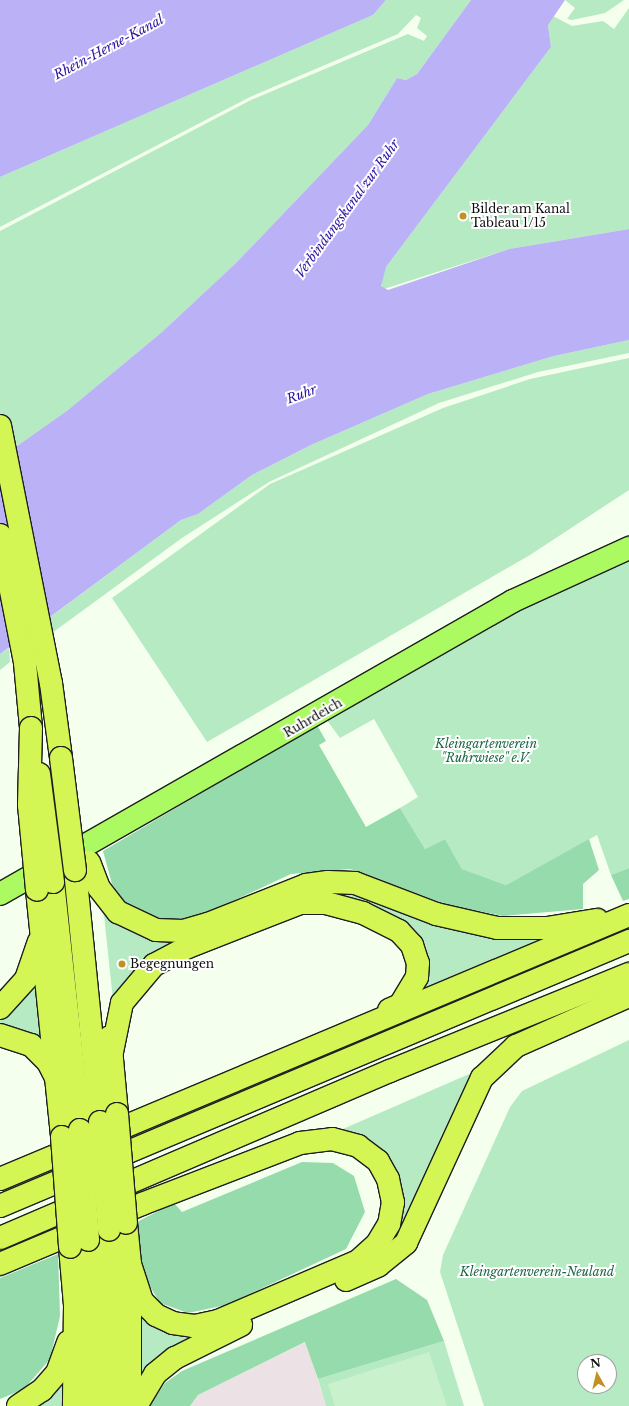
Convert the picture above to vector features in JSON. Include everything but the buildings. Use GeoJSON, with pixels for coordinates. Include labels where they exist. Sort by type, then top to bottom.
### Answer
{"type":"FeatureCollection","features":[{"type":"Feature","properties":{"kind":"highway"},"geometry":{"type":"LineString","coordinates":[[0,426],[52,683],[61,758],[82,866],[81,928],[109,1118],[117,1227],[110,1406]]}},
{"type":"Feature","properties":{"kind":"highway"},"geometry":{"type":"LineString","coordinates":[[0,535],[25,664],[31,728],[29,805],[45,886],[71,1134],[79,1243],[75,1305],[74,1406]]}},
{"type":"Feature","properties":{"kind":"highway"},"geometry":{"type":"LineString","coordinates":[[82,866],[118,912],[156,930],[183,931],[208,924],[292,890],[328,882],[355,883],[436,914],[497,928],[547,928],[629,912]]}},
{"type":"Feature","properties":{"kind":"highway"},"geometry":{"type":"LineString","coordinates":[[45,886],[41,936],[58,1082],[71,1134]]}},
{"type":"Feature","properties":{"kind":"highway"},"geometry":{"type":"LineString","coordinates":[[109,1118],[112,1052],[122,1003],[154,965],[188,948],[300,904],[342,905],[378,921],[398,931],[412,945],[418,963],[417,977],[400,1004],[328,1041]]}},
{"type":"Feature","properties":{"kind":"highway"},"geometry":{"type":"LineString","coordinates":[[0,1180],[629,915]]}},
{"type":"Feature","properties":{"kind":"highway"},"geometry":{"type":"LineString","coordinates":[[81,928],[112,1052]]}},
{"type":"Feature","properties":{"kind":"highway"},"geometry":{"type":"LineString","coordinates":[[0,1008],[26,979],[41,936]]}},
{"type":"Feature","properties":{"kind":"highway"},"geometry":{"type":"LineString","coordinates":[[0,1206],[629,941]]}},
{"type":"Feature","properties":{"kind":"highway"},"geometry":{"type":"LineString","coordinates":[[0,1238],[390,1072],[629,974]]}},
{"type":"Feature","properties":{"kind":"highway"},"geometry":{"type":"LineString","coordinates":[[136,1406],[155,1374],[175,1358],[225,1332],[379,1265],[406,1243],[482,1078],[516,1046],[629,996]]}},
{"type":"Feature","properties":{"kind":"highway"},"geometry":{"type":"LineString","coordinates":[[0,1035],[31,1045],[48,1062],[58,1082]]}},
{"type":"Feature","properties":{"kind":"highway"},"geometry":{"type":"LineString","coordinates":[[142,1204],[278,1126],[390,1072]]}},
{"type":"Feature","properties":{"kind":"highway"},"geometry":{"type":"LineString","coordinates":[[0,1264],[142,1204],[300,1143],[332,1139],[358,1146],[378,1161],[388,1179],[393,1202],[389,1224],[377,1244],[358,1261],[218,1321],[194,1326],[173,1323],[156,1315],[142,1301],[117,1227]]}},
{"type":"Feature","properties":{"kind":"highway"},"geometry":{"type":"LineString","coordinates":[[79,1243],[93,1306],[91,1406]]}},
{"type":"Feature","properties":{"kind":"highway"},"geometry":{"type":"LineString","coordinates":[[130,1264],[130,1406]]}},
{"type":"Feature","properties":{"kind":"highway"},"geometry":{"type":"LineString","coordinates":[[18,1406],[42,1390],[57,1373],[67,1349],[75,1305]]}},
{"type":"Feature","properties":{"kind":"main road","name":"Ruhrdeich"},"geometry":{"type":"LineString","coordinates":[[0,894],[513,602],[629,548]]}},
{"type":"Feature","properties":{"kind":"shaded area"},"geometry":{"type":"Polygon","coordinates":[[[306,1342],[326,1406],[190,1406],[198,1395],[306,1342]]]}},
{"type":"Feature","properties":{"kind":"green space"},"geometry":{"type":"Polygon","coordinates":[[[386,0],[471,0],[417,74],[406,80],[397,78],[368,125],[236,263],[162,332],[68,410],[0,458],[0,231],[251,100],[408,34],[424,41],[427,36],[417,28],[421,18],[416,15],[398,34],[250,97],[0,227],[0,177],[373,15],[386,0]]]}},
{"type":"Feature","properties":{"kind":"green space"},"geometry":{"type":"Polygon","coordinates":[[[565,0],[624,0],[605,13],[572,20],[567,19],[575,8],[565,0]]]}},
{"type":"Feature","properties":{"kind":"green space"},"geometry":{"type":"Polygon","coordinates":[[[629,8],[629,229],[509,249],[384,289],[379,282],[386,267],[551,47],[548,25],[553,16],[572,26],[603,21],[614,29],[629,8]]]}},
{"type":"Feature","properties":{"kind":"green space"},"geometry":{"type":"Polygon","coordinates":[[[629,340],[629,353],[538,372],[439,403],[269,482],[182,538],[52,633],[49,618],[181,520],[198,514],[252,475],[311,445],[428,394],[554,356],[629,340]]]}},
{"type":"Feature","properties":{"kind":"green space"},"geometry":{"type":"Polygon","coordinates":[[[629,358],[629,490],[530,555],[207,742],[112,598],[270,484],[443,408],[530,379],[629,358]]]}},
{"type":"Feature","properties":{"kind":"green space","name":"Kleingartenverein \"Ruhrwiese\" e.V."},"geometry":{"type":"Polygon","coordinates":[[[629,557],[629,868],[611,875],[597,835],[506,885],[462,869],[445,839],[425,849],[400,808],[418,797],[374,719],[340,738],[326,719],[514,610],[629,557]]]}},
{"type":"Feature","properties":{"kind":"green space"},"geometry":{"type":"Polygon","coordinates":[[[9,648],[10,662],[0,670],[0,654],[9,648]]]}},
{"type":"Feature","properties":{"kind":"green space"},"geometry":{"type":"Polygon","coordinates":[[[317,725],[326,741],[319,745],[366,827],[400,808],[425,849],[445,839],[462,869],[506,885],[589,839],[599,870],[583,884],[583,909],[503,916],[448,905],[350,869],[291,874],[199,917],[161,922],[129,908],[112,884],[103,851],[317,725]]]}},
{"type":"Feature","properties":{"kind":"green space"},"geometry":{"type":"Polygon","coordinates":[[[629,868],[629,899],[623,901],[611,875],[629,868]]]}},
{"type":"Feature","properties":{"kind":"green space"},"geometry":{"type":"Polygon","coordinates":[[[341,888],[562,933],[424,991],[430,971],[426,946],[400,923],[313,890],[341,888]]]}},
{"type":"Feature","properties":{"kind":"green space"},"geometry":{"type":"Polygon","coordinates":[[[103,906],[185,936],[113,1000],[103,906]]]}},
{"type":"Feature","properties":{"kind":"green space"},"geometry":{"type":"Polygon","coordinates":[[[37,973],[46,1049],[0,1029],[0,1015],[37,973]]]}},
{"type":"Feature","properties":{"kind":"green space","name":"Kleingartenverein-Neuland"},"geometry":{"type":"Polygon","coordinates":[[[629,1040],[629,1406],[484,1406],[440,1272],[443,1255],[510,1107],[522,1091],[629,1040]]]}},
{"type":"Feature","properties":{"kind":"green space"},"geometry":{"type":"Polygon","coordinates":[[[476,1071],[413,1216],[390,1245],[400,1188],[336,1132],[476,1071]]]}},
{"type":"Feature","properties":{"kind":"green space"},"geometry":{"type":"Polygon","coordinates":[[[302,1162],[333,1163],[354,1176],[365,1212],[346,1249],[226,1305],[188,1313],[160,1303],[143,1275],[137,1222],[174,1203],[182,1212],[302,1162]]]}},
{"type":"Feature","properties":{"kind":"green space"},"geometry":{"type":"Polygon","coordinates":[[[58,1254],[60,1316],[50,1359],[24,1389],[0,1399],[0,1278],[58,1254]]]}},
{"type":"Feature","properties":{"kind":"green space"},"geometry":{"type":"Polygon","coordinates":[[[396,1279],[427,1300],[444,1341],[318,1379],[305,1342],[198,1395],[190,1406],[150,1406],[165,1383],[182,1371],[396,1279]]]}},
{"type":"Feature","properties":{"kind":"green space"},"geometry":{"type":"Polygon","coordinates":[[[138,1306],[202,1331],[136,1385],[138,1306]]]}},
{"type":"Feature","properties":{"kind":"green space"},"geometry":{"type":"Polygon","coordinates":[[[444,1341],[464,1406],[326,1406],[318,1379],[444,1341]]]}},
{"type":"Feature","properties":{"kind":"green space"},"geometry":{"type":"Polygon","coordinates":[[[429,1352],[447,1406],[335,1406],[328,1384],[429,1352]]]}},
{"type":"Feature","properties":{"kind":"green space"},"geometry":{"type":"Polygon","coordinates":[[[65,1372],[63,1406],[32,1406],[65,1372]]]}},
{"type":"Feature","properties":{"kind":"water","name":"Rhein-Herne-Kanal"},"geometry":{"type":"Polygon","coordinates":[[[0,0],[386,0],[373,15],[0,177],[0,0]]]}},
{"type":"Feature","properties":{"kind":"water"},"geometry":{"type":"Polygon","coordinates":[[[471,0],[565,0],[548,25],[551,47],[386,267],[381,286],[388,290],[509,249],[629,229],[629,340],[554,356],[428,394],[311,445],[252,475],[198,514],[181,520],[0,654],[0,458],[68,410],[162,332],[236,263],[368,125],[397,78],[406,80],[417,74],[471,0]]]}},
{"type":"Feature","properties":{"kind":"place","name":"Bilder am Kanal Tableau 1/15"},"geometry":{"type":"Point","coordinates":[463,216]}},
{"type":"Feature","properties":{"kind":"place","name":"Begegnungen"},"geometry":{"type":"Point","coordinates":[122,964]}},
{"type":"Feature","properties":{"kind":"water label","name":"Verbindungskanal zur Ruhr"},"geometry":{"type":"Point","coordinates":[348,209]}},
{"type":"Feature","properties":{"kind":"water label","name":"Ruhr"},"geometry":{"type":"Point","coordinates":[302,395]}}]}
